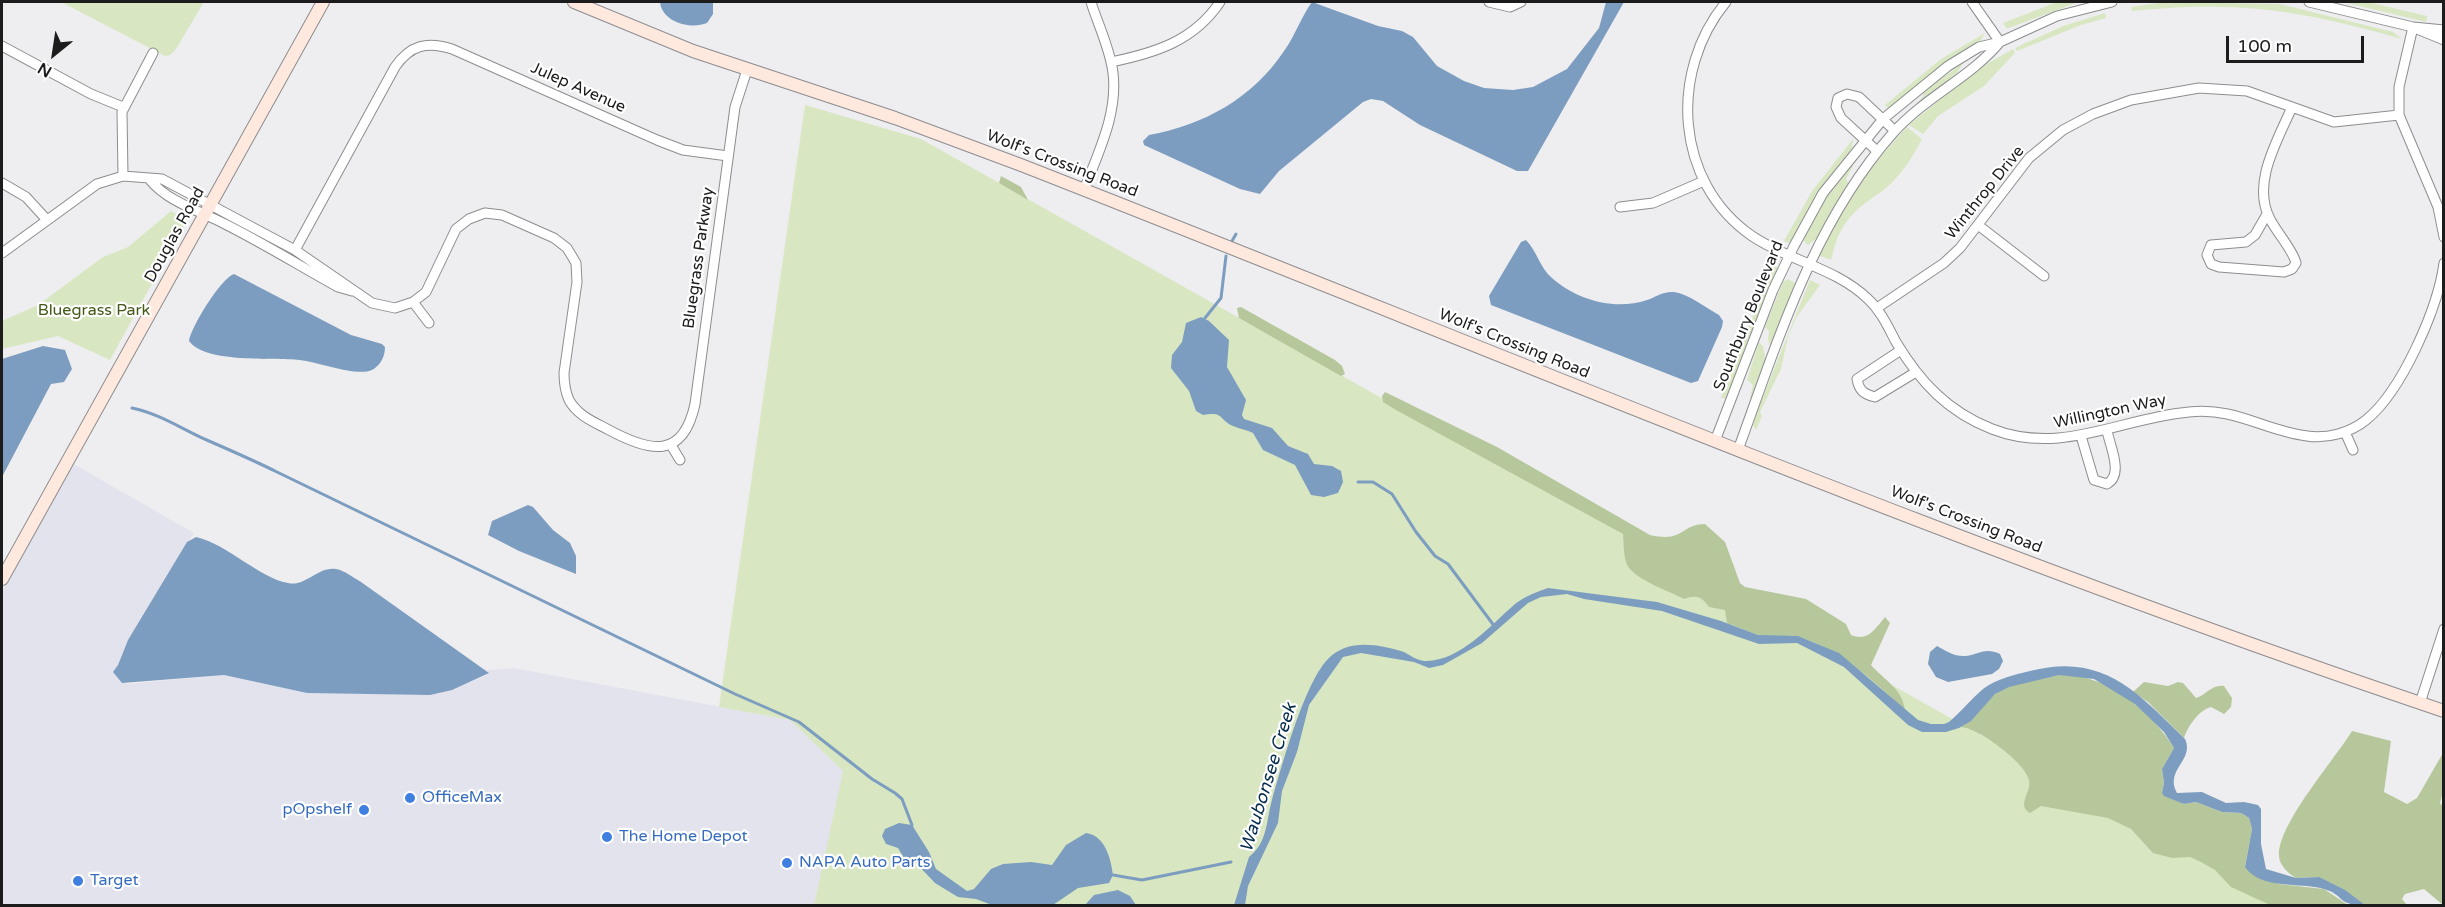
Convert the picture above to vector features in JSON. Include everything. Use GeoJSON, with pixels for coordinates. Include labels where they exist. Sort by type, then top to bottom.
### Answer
{"type":"FeatureCollection","features":[{"type":"Feature","properties":{"kind":"main road","name":"Douglas Road"},"geometry":{"type":"LineString","coordinates":[[2,579],[323,2]]}},
{"type":"Feature","properties":{"kind":"main road","name":"Wolf's Crossing Road"},"geometry":{"type":"LineString","coordinates":[[574,2],[670,43],[895,118],[1084,190],[1715,441],[2145,606],[2444,711]]}},
{"type":"Feature","properties":{"kind":"street"},"geometry":{"type":"LineString","coordinates":[[1084,190],[1111,113],[1114,88],[1111,62],[1091,2]]}},
{"type":"Feature","properties":{"kind":"street"},"geometry":{"type":"LineString","coordinates":[[1111,62],[1170,46],[1195,30],[1221,2]]}},
{"type":"Feature","properties":{"kind":"street"},"geometry":{"type":"LineString","coordinates":[[1489,2],[1510,7],[1521,2]]}},
{"type":"Feature","properties":{"kind":"street","name":"Willington Way"},"geometry":{"type":"LineString","coordinates":[[1726,2],[1700,41],[1690,76],[1686,107],[1692,145],[1704,181],[1736,223],[1750,234],[1788,256],[1857,289],[1877,308],[1916,372],[1953,409],[1995,430],[2027,438],[2051,440],[2107,431],[2193,411],[2243,416],[2292,434],[2310,437],[2345,432],[2365,422],[2388,395],[2434,310],[2444,262]]}},
{"type":"Feature","properties":{"kind":"street"},"geometry":{"type":"LineString","coordinates":[[1972,2],[2000,42]]}},
{"type":"Feature","properties":{"kind":"street","name":"Southbury Boulevard"},"geometry":{"type":"LineString","coordinates":[[1715,441],[1788,256],[1823,193],[1882,119],[1948,66],[1979,47],[2000,42],[2056,16],[2112,2]]}},
{"type":"Feature","properties":{"kind":"street"},"geometry":{"type":"LineString","coordinates":[[2309,2],[2412,27],[2444,30]]}},
{"type":"Feature","properties":{"kind":"street"},"geometry":{"type":"LineString","coordinates":[[2412,27],[2444,40]]}},
{"type":"Feature","properties":{"kind":"street"},"geometry":{"type":"LineString","coordinates":[[2412,27],[2399,87],[2399,115],[2438,207],[2444,237]]}},
{"type":"Feature","properties":{"kind":"street","name":"Southbury Boulevard"},"geometry":{"type":"LineString","coordinates":[[1738,450],[1809,265],[1841,204],[1877,152],[1895,131],[1946,87],[1987,58],[2000,42]]}},
{"type":"Feature","properties":{"kind":"street","name":"Julep Avenue"},"geometry":{"type":"LineString","coordinates":[[295,250],[395,68],[402,57],[417,43],[435,43],[452,49],[683,150],[728,156]]}},
{"type":"Feature","properties":{"kind":"street"},"geometry":{"type":"LineString","coordinates":[[2,45],[91,94],[123,107]]}},
{"type":"Feature","properties":{"kind":"street"},"geometry":{"type":"LineString","coordinates":[[123,176],[123,107],[153,53]]}},
{"type":"Feature","properties":{"kind":"street","name":"Bluegrass Parkway"},"geometry":{"type":"LineString","coordinates":[[671,445],[685,433],[695,404],[735,107],[747,70]]}},
{"type":"Feature","properties":{"kind":"street","name":"Winthrop Drive"},"geometry":{"type":"LineString","coordinates":[[1877,308],[1944,263],[1978,225],[2029,158],[2063,130],[2093,114],[2131,100],[2199,88],[2247,91],[2334,122],[2399,115]]}},
{"type":"Feature","properties":{"kind":"street"},"geometry":{"type":"LineString","coordinates":[[1877,152],[1837,112],[1838,98],[1853,94],[1895,131]]}},
{"type":"Feature","properties":{"kind":"street"},"geometry":{"type":"LineString","coordinates":[[2267,214],[2255,235],[2246,242],[2211,245],[2207,255],[2211,264],[2219,267],[2274,272],[2292,269],[2296,263],[2294,254],[2278,236],[2267,214],[2264,182],[2270,156],[2292,107]]}},
{"type":"Feature","properties":{"kind":"street"},"geometry":{"type":"LineString","coordinates":[[2,253],[97,184],[123,176],[150,180],[158,190],[208,209],[295,250],[339,278],[354,292],[372,303],[388,308],[403,307],[413,302],[430,284],[456,229],[477,211],[502,215],[554,238],[575,253],[577,282],[564,373],[565,388],[570,401],[583,416],[636,445],[655,448],[671,445],[680,460]]}},
{"type":"Feature","properties":{"kind":"street"},"geometry":{"type":"LineString","coordinates":[[1620,207],[1653,203],[1704,181]]}},
{"type":"Feature","properties":{"kind":"street"},"geometry":{"type":"LineString","coordinates":[[2,183],[26,197],[47,220]]}},
{"type":"Feature","properties":{"kind":"street"},"geometry":{"type":"LineString","coordinates":[[208,209],[338,287],[354,292]]}},
{"type":"Feature","properties":{"kind":"street"},"geometry":{"type":"LineString","coordinates":[[1978,225],[2044,276]]}},
{"type":"Feature","properties":{"kind":"street"},"geometry":{"type":"LineString","coordinates":[[413,302],[429,323]]}},
{"type":"Feature","properties":{"kind":"street"},"geometry":{"type":"LineString","coordinates":[[1901,350],[1857,378],[1859,388],[1865,395],[1875,397],[1916,372]]}},
{"type":"Feature","properties":{"kind":"street"},"geometry":{"type":"LineString","coordinates":[[2082,436],[2094,480],[2107,484],[2113,481],[2116,473],[2107,431]]}},
{"type":"Feature","properties":{"kind":"street"},"geometry":{"type":"LineString","coordinates":[[2345,432],[2353,450]]}},
{"type":"Feature","properties":{"kind":"street"},"geometry":{"type":"LineString","coordinates":[[2420,703],[2444,629]]}},
{"type":"Feature","properties":{"kind":"shaded area"},"geometry":{"type":"Polygon","coordinates":[[[72,463],[194,533],[122,653],[118,665],[127,684],[224,675],[307,693],[430,695],[486,676],[488,670],[514,668],[790,720],[844,771],[814,905],[2,906],[2,592],[72,463]]]}},
{"type":"Feature","properties":{"kind":"green space"},"geometry":{"type":"Polygon","coordinates":[[[61,2],[204,2],[176,49],[170,55],[165,56],[61,2]]]}},
{"type":"Feature","properties":{"kind":"green space"},"geometry":{"type":"Polygon","coordinates":[[[2057,2],[2078,2],[2009,28],[2006,28],[2003,23],[2057,2]]]}},
{"type":"Feature","properties":{"kind":"green space"},"geometry":{"type":"Polygon","coordinates":[[[2165,2],[2280,4],[2393,32],[2402,39],[2300,14],[2268,10],[2204,7],[2132,11],[2131,7],[2165,2]]]}},
{"type":"Feature","properties":{"kind":"green space"},"geometry":{"type":"Polygon","coordinates":[[[2343,2],[2368,2],[2427,16],[2426,22],[2343,2]]]}},
{"type":"Feature","properties":{"kind":"green space"},"geometry":{"type":"Polygon","coordinates":[[[2105,13],[2106,18],[2081,25],[2017,51],[2015,48],[2063,26],[2105,13]]]}},
{"type":"Feature","properties":{"kind":"green space"},"geometry":{"type":"Polygon","coordinates":[[[1985,33],[1979,43],[1933,73],[1889,109],[1885,105],[1941,59],[1985,33]]]}},
{"type":"Feature","properties":{"kind":"green space"},"geometry":{"type":"Polygon","coordinates":[[[2013,49],[2015,53],[1984,86],[1938,116],[1923,134],[1909,125],[1973,72],[2013,49]]]}},
{"type":"Feature","properties":{"kind":"green space"},"geometry":{"type":"Polygon","coordinates":[[[1963,63],[1957,73],[1916,107],[1924,91],[1963,63]]]}},
{"type":"Feature","properties":{"kind":"green space"},"geometry":{"type":"Polygon","coordinates":[[[805,105],[921,139],[2283,905],[814,905],[843,771],[790,720],[719,707],[805,105]]]}},
{"type":"Feature","properties":{"kind":"green space"},"geometry":{"type":"Polygon","coordinates":[[[1907,127],[1922,139],[1911,159],[1886,188],[1862,206],[1846,222],[1838,236],[1831,260],[1820,256],[1824,241],[1843,206],[1907,127]]]}},
{"type":"Feature","properties":{"kind":"green space"},"geometry":{"type":"Polygon","coordinates":[[[1853,139],[1852,148],[1815,198],[1792,240],[1789,243],[1784,241],[1812,191],[1853,139]]]}},
{"type":"Feature","properties":{"kind":"green space"},"geometry":{"type":"Polygon","coordinates":[[[1852,162],[1853,166],[1846,179],[1849,184],[1818,237],[1808,245],[1804,241],[1811,220],[1852,162]]]}},
{"type":"Feature","properties":{"kind":"green space"},"geometry":{"type":"Polygon","coordinates":[[[1001,176],[1021,187],[1028,200],[999,183],[1001,176]]]}},
{"type":"Feature","properties":{"kind":"green space","name":"Bluegrass Park"},"geometry":{"type":"Polygon","coordinates":[[[171,211],[187,220],[110,360],[58,336],[2,349],[2,321],[38,305],[103,257],[128,247],[171,211]]]}},
{"type":"Feature","properties":{"kind":"green space"},"geometry":{"type":"Polygon","coordinates":[[[1773,265],[1778,268],[1778,271],[1728,399],[1721,398],[1773,265]]]}},
{"type":"Feature","properties":{"kind":"green space"},"geometry":{"type":"Polygon","coordinates":[[[1788,279],[1796,284],[1771,348],[1768,340],[1769,331],[1765,327],[1783,282],[1788,279]]]}},
{"type":"Feature","properties":{"kind":"green space"},"geometry":{"type":"Polygon","coordinates":[[[1810,280],[1820,285],[1796,318],[1788,337],[1781,369],[1760,412],[1762,416],[1756,430],[1753,425],[1758,409],[1810,280]]]}},
{"type":"Feature","properties":{"kind":"green space"},"geometry":{"type":"Polygon","coordinates":[[[1241,307],[1335,360],[1342,366],[1345,374],[1341,376],[1239,318],[1237,308],[1241,307]]]}},
{"type":"Feature","properties":{"kind":"green space"},"geometry":{"type":"Polygon","coordinates":[[[1759,342],[1763,346],[1766,360],[1752,401],[1750,397],[1753,385],[1747,380],[1759,342]]]}},
{"type":"Feature","properties":{"kind":"green space"},"geometry":{"type":"Polygon","coordinates":[[[1385,392],[1497,447],[1650,535],[1670,537],[1691,527],[1705,524],[1725,542],[1740,583],[1745,587],[1806,599],[1846,624],[1851,635],[1867,636],[1885,617],[1890,623],[1871,665],[1896,690],[1905,710],[1869,677],[1828,649],[1796,636],[1771,637],[1749,632],[1727,623],[1725,610],[1709,607],[1698,597],[1684,599],[1640,577],[1627,565],[1623,534],[1396,410],[1383,402],[1382,396],[1385,392]]]}},
{"type":"Feature","properties":{"kind":"green space"},"geometry":{"type":"Polygon","coordinates":[[[2058,675],[2093,680],[2109,687],[2125,696],[2153,721],[2174,748],[2162,769],[2164,783],[2162,793],[2184,804],[2196,802],[2222,812],[2241,813],[2249,818],[2252,829],[2245,866],[2279,884],[2324,889],[2348,905],[2270,905],[2231,887],[2215,870],[2190,857],[2172,858],[2153,853],[2131,829],[2108,818],[2041,806],[2030,813],[2026,810],[2024,802],[2029,780],[2019,764],[1989,739],[1961,727],[1990,698],[2002,690],[2017,684],[2058,675]]]}},
{"type":"Feature","properties":{"kind":"green space"},"geometry":{"type":"Polygon","coordinates":[[[2144,682],[2168,686],[2178,682],[2183,683],[2196,698],[2213,688],[2224,686],[2232,698],[2231,707],[2224,714],[2211,707],[2202,711],[2191,724],[2184,738],[2148,702],[2133,692],[2144,682]]]}},
{"type":"Feature","properties":{"kind":"green space"},"geometry":{"type":"Polygon","coordinates":[[[2352,731],[2391,741],[2384,792],[2407,804],[2417,798],[2443,753],[2443,792],[2440,803],[2444,808],[2443,905],[2424,889],[2405,894],[2402,899],[2407,905],[2365,905],[2319,877],[2296,878],[2281,863],[2279,856],[2281,843],[2287,827],[2308,792],[2352,731]]]}},
{"type":"Feature","properties":{"kind":"water"},"geometry":{"type":"Polygon","coordinates":[[[660,2],[713,2],[713,14],[707,23],[685,25],[666,15],[660,2]]]}},
{"type":"Feature","properties":{"kind":"water"},"geometry":{"type":"Polygon","coordinates":[[[1312,2],[1378,26],[1402,31],[1413,37],[1437,66],[1464,81],[1484,88],[1513,90],[1533,87],[1567,69],[1599,28],[1606,2],[1624,2],[1528,171],[1517,171],[1420,125],[1383,101],[1371,99],[1363,102],[1279,171],[1260,194],[1240,189],[1144,145],[1143,141],[1149,135],[1208,116],[1226,107],[1258,83],[1284,51],[1312,2]]]}},
{"type":"Feature","properties":{"kind":"water"},"geometry":{"type":"Polygon","coordinates":[[[1526,240],[1552,278],[1585,298],[1609,304],[1622,304],[1635,303],[1663,293],[1674,292],[1691,298],[1719,315],[1723,321],[1722,327],[1698,381],[1691,383],[1491,305],[1489,296],[1521,242],[1526,240]]]}},
{"type":"Feature","properties":{"kind":"water"},"geometry":{"type":"Polygon","coordinates":[[[234,274],[351,335],[382,344],[385,347],[382,360],[372,370],[357,372],[300,360],[224,356],[198,348],[189,341],[195,325],[215,293],[228,277],[234,274]]]}},
{"type":"Feature","properties":{"kind":"water"},"geometry":{"type":"Polygon","coordinates":[[[1201,317],[1209,321],[1229,340],[1227,367],[1246,400],[1242,415],[1244,419],[1272,428],[1288,446],[1308,454],[1314,464],[1332,466],[1341,471],[1343,482],[1338,493],[1324,497],[1311,495],[1295,465],[1263,450],[1253,433],[1233,426],[1218,415],[1203,415],[1196,411],[1189,391],[1171,368],[1172,355],[1182,342],[1186,323],[1201,317]]]}},
{"type":"Feature","properties":{"kind":"water"},"geometry":{"type":"Polygon","coordinates":[[[43,346],[65,350],[72,369],[64,382],[51,384],[2,477],[2,359],[43,346]]]}},
{"type":"Feature","properties":{"kind":"water"},"geometry":{"type":"Polygon","coordinates":[[[528,505],[533,507],[553,530],[570,543],[576,556],[576,574],[519,551],[488,535],[492,521],[528,505]]]}},
{"type":"Feature","properties":{"kind":"water"},"geometry":{"type":"Polygon","coordinates":[[[196,537],[220,547],[266,575],[288,583],[301,582],[323,570],[342,571],[489,673],[452,690],[430,695],[307,693],[224,675],[122,683],[113,672],[128,640],[187,542],[196,537]]]}},
{"type":"Feature","properties":{"kind":"water"},"geometry":{"type":"Polygon","coordinates":[[[1548,588],[1657,602],[1721,621],[1758,635],[1798,636],[1839,653],[1918,720],[1931,724],[1949,722],[1983,689],[2012,676],[2056,667],[2078,667],[2098,672],[2117,680],[2134,692],[2185,739],[2186,753],[2174,778],[2177,793],[2202,792],[2226,803],[2244,802],[2258,805],[2261,809],[2261,844],[2266,869],[2296,878],[2319,877],[2345,890],[2365,905],[2350,904],[2324,889],[2271,882],[2252,874],[2245,867],[2252,829],[2249,818],[2241,813],[2222,812],[2196,802],[2184,804],[2164,796],[2162,769],[2174,748],[2164,732],[2135,704],[2094,679],[2059,675],[2009,687],[1995,694],[1971,721],[1959,728],[1946,732],[1922,732],[1908,725],[1844,667],[1797,643],[1759,644],[1662,611],[1584,599],[1567,594],[1541,597],[1528,603],[1482,643],[1443,665],[1429,668],[1414,662],[1361,653],[1343,657],[1309,705],[1297,752],[1282,791],[1278,823],[1248,886],[1245,905],[1234,905],[1249,857],[1263,838],[1272,800],[1302,706],[1318,672],[1327,660],[1344,648],[1373,645],[1404,652],[1422,661],[1438,660],[1462,649],[1519,601],[1548,588]]]}},
{"type":"Feature","properties":{"kind":"water"},"geometry":{"type":"Polygon","coordinates":[[[1937,646],[1958,656],[1986,651],[1995,652],[2000,654],[2003,661],[1999,669],[1992,674],[1948,682],[1936,677],[1928,664],[1930,652],[1937,646]]]}},
{"type":"Feature","properties":{"kind":"water"},"geometry":{"type":"Polygon","coordinates":[[[899,823],[912,825],[929,852],[936,869],[967,891],[974,889],[991,869],[1003,864],[1031,862],[1052,865],[1066,845],[1086,833],[1098,838],[1106,849],[1113,875],[1109,883],[1078,888],[1053,905],[992,905],[976,899],[958,897],[935,883],[915,862],[904,858],[898,848],[886,844],[882,836],[885,829],[899,823]]]}},
{"type":"Feature","properties":{"kind":"water"},"geometry":{"type":"Polygon","coordinates":[[[1118,890],[1130,896],[1136,905],[1085,905],[1094,895],[1118,890]]]}},
{"type":"Feature","properties":{"kind":"waterway"},"geometry":{"type":"LineString","coordinates":[[1232,241],[1236,234]]}},
{"type":"Feature","properties":{"kind":"waterway"},"geometry":{"type":"LineString","coordinates":[[1205,318],[1221,298],[1226,256]]}},
{"type":"Feature","properties":{"kind":"waterway"},"geometry":{"type":"LineString","coordinates":[[132,408],[162,418],[260,464],[735,694],[799,722],[872,779],[902,799],[912,825]]}},
{"type":"Feature","properties":{"kind":"waterway"},"geometry":{"type":"LineString","coordinates":[[1358,482],[1373,482],[1392,494],[1416,532],[1435,556],[1448,564],[1495,627]]}},
{"type":"Feature","properties":{"kind":"waterway"},"geometry":{"type":"LineString","coordinates":[[1113,875],[1142,880],[1231,862]]}},
{"type":"Feature","properties":{"kind":"place","name":"OfficeMax"},"geometry":{"type":"Point","coordinates":[410,798]}},
{"type":"Feature","properties":{"kind":"place","name":"pOpshelf"},"geometry":{"type":"Point","coordinates":[364,810]}},
{"type":"Feature","properties":{"kind":"place","name":"The Home Depot"},"geometry":{"type":"Point","coordinates":[607,837]}},
{"type":"Feature","properties":{"kind":"place","name":"NAPA Auto Parts"},"geometry":{"type":"Point","coordinates":[787,863]}},
{"type":"Feature","properties":{"kind":"place","name":"Target"},"geometry":{"type":"Point","coordinates":[78,881]}},
{"type":"Feature","properties":{"kind":"water label","name":"Waubonsee Creek"},"geometry":{"type":"Point","coordinates":[1269,778]}}]}
